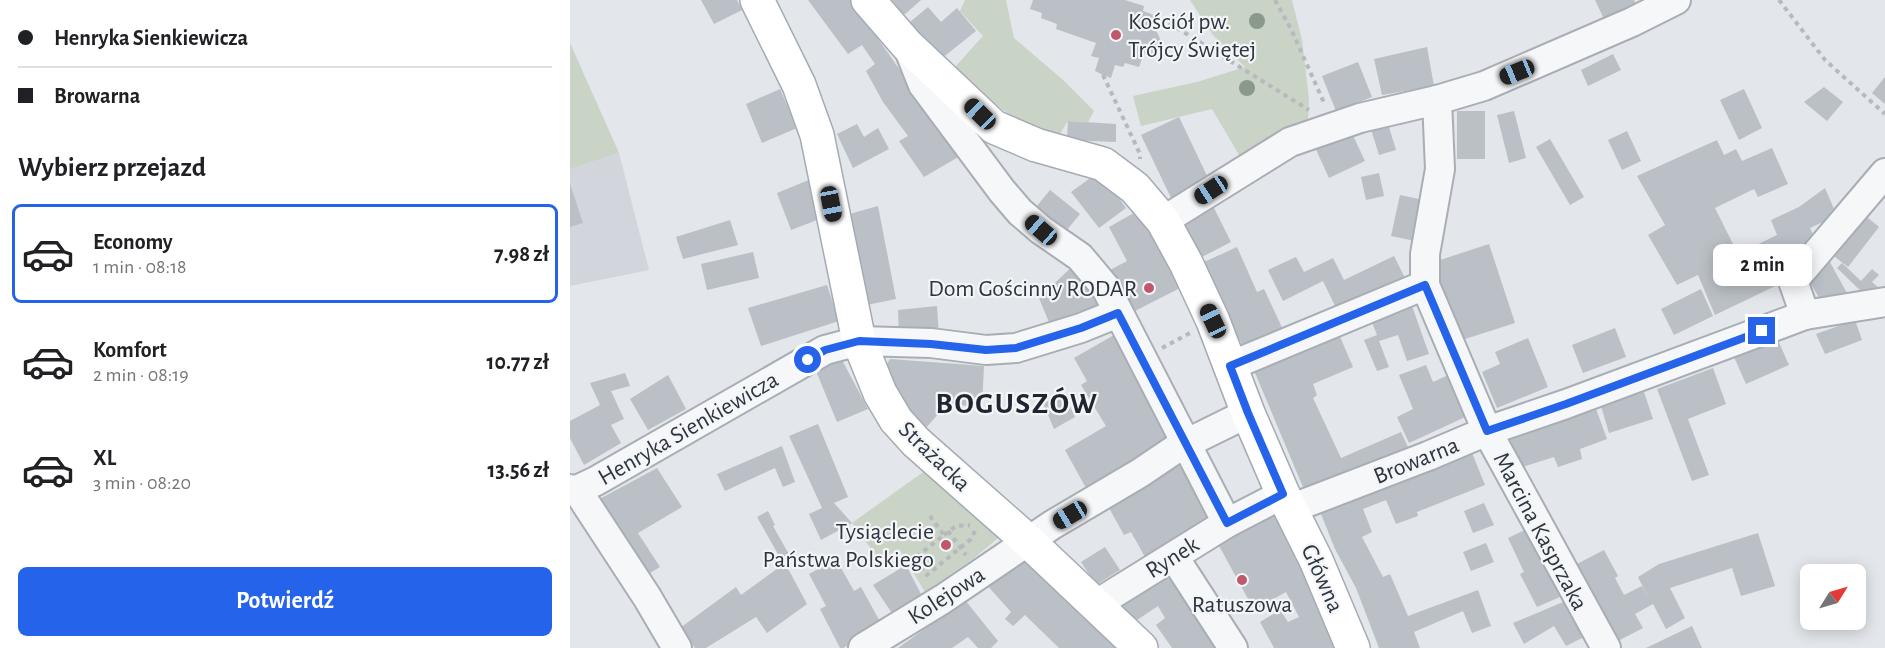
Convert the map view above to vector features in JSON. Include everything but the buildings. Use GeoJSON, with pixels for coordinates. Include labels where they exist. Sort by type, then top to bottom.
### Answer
{"type":"FeatureCollection","features":[{"type":"Feature","properties":{"kind":"main road","name":"Strażacka"},"geometry":{"type":"LineString","coordinates":[[757,0],[799,85],[817,135],[859,341],[880,393],[896,420],[916,442],[1028,541],[1141,648]]}},
{"type":"Feature","properties":{"kind":"main road","name":"Główna"},"geometry":{"type":"LineString","coordinates":[[868,0],[907,45],[994,127],[1036,144],[1103,164],[1135,188],[1163,221],[1213,321],[1248,413],[1286,502],[1316,560],[1353,648]]}},
{"type":"Feature","properties":{"kind":"street"},"geometry":{"type":"LineString","coordinates":[[1163,221],[1290,142],[1360,118],[1437,100],[1484,86],[1632,22],[1676,0]]}},
{"type":"Feature","properties":{"kind":"street"},"geometry":{"type":"LineString","coordinates":[[907,45],[923,85],[1002,191],[1020,212],[1041,230],[1080,257],[1106,288],[1182,446],[1227,523]]}},
{"type":"Feature","properties":{"kind":"street","name":"Marcina Kasprzaka"},"geometry":{"type":"LineString","coordinates":[[1437,100],[1440,169],[1425,254],[1425,285],[1487,431],[1605,648]]}},
{"type":"Feature","properties":{"kind":"street"},"geometry":{"type":"LineString","coordinates":[[1805,315],[1793,281],[1885,172]]}},
{"type":"Feature","properties":{"kind":"street"},"geometry":{"type":"LineString","coordinates":[[1230,366],[1425,285]]}},
{"type":"Feature","properties":{"kind":"street","name":"Browarna"},"geometry":{"type":"LineString","coordinates":[[1286,502],[1428,456],[1487,431],[1805,315],[1885,302]]}},
{"type":"Feature","properties":{"kind":"street","name":"Henryka Sienkiewicza"},"geometry":{"type":"LineString","coordinates":[[574,490],[825,350],[859,341],[931,344],[986,350],[1016,348],[1081,328],[1118,313]]}},
{"type":"Feature","properties":{"kind":"street","name":"Kolejowa"},"geometry":{"type":"LineString","coordinates":[[863,648],[1028,541],[1182,446],[1248,413]]}},
{"type":"Feature","properties":{"kind":"street"},"geometry":{"type":"LineString","coordinates":[[574,490],[647,597],[677,648]]}},
{"type":"Feature","properties":{"kind":"street","name":"Rynek"},"geometry":{"type":"LineString","coordinates":[[1095,605],[1227,523],[1286,502]]}},
{"type":"Feature","properties":{"kind":"street"},"geometry":{"type":"LineString","coordinates":[[1174,557],[1233,648]]}},
{"type":"Feature","properties":{"kind":"path"},"geometry":{"type":"LineString","coordinates":[[1275,0],[1291,29],[1335,127]]}},
{"type":"Feature","properties":{"kind":"path"},"geometry":{"type":"LineString","coordinates":[[1779,0],[1825,60],[1885,114]]}},
{"type":"Feature","properties":{"kind":"path"},"geometry":{"type":"LineString","coordinates":[[1169,22],[1335,127]]}},
{"type":"Feature","properties":{"kind":"path"},"geometry":{"type":"LineString","coordinates":[[1103,75],[1140,154]]}},
{"type":"Feature","properties":{"kind":"path"},"geometry":{"type":"LineString","coordinates":[[930,516],[944,535]]}},
{"type":"Feature","properties":{"kind":"path"},"geometry":{"type":"LineString","coordinates":[[978,524],[971,539],[927,575],[914,559],[944,535],[956,526],[978,524]]}},
{"type":"Feature","properties":{"kind":"path"},"geometry":{"type":"LineString","coordinates":[[948,531],[980,574]]}},
{"type":"Feature","properties":{"kind":"shaded area"},"geometry":{"type":"Polygon","coordinates":[[[965,0],[1006,0],[1014,38],[1063,80],[1094,111],[1088,122],[1068,121],[1059,135],[1012,117],[955,67],[983,36],[960,11],[965,0]]]}},
{"type":"Feature","properties":{"kind":"shaded area"},"geometry":{"type":"Polygon","coordinates":[[[1190,0],[1292,0],[1302,40],[1309,99],[1308,121],[1242,160],[1212,109],[1141,126],[1133,96],[1197,82],[1245,67],[1213,35],[1190,0]]]}},
{"type":"Feature","properties":{"kind":"shaded area"},"geometry":{"type":"Polygon","coordinates":[[[570,43],[619,153],[570,169],[570,43]]]}},
{"type":"Feature","properties":{"kind":"shaded area"},"geometry":{"type":"Polygon","coordinates":[[[619,153],[649,270],[570,286],[570,169],[619,153]]]}},
{"type":"Feature","properties":{"kind":"shaded area"},"geometry":{"type":"Polygon","coordinates":[[[926,470],[997,530],[998,538],[974,558],[925,592],[899,549],[880,561],[852,523],[926,470]]]}},
{"type":"Feature","properties":{"kind":"place","name":"Kościół pw. Trójcy Świętej"},"geometry":{"type":"Point","coordinates":[1116,35]}},
{"type":"Feature","properties":{"kind":"place","name":"Dom Gościnny RODAR"},"geometry":{"type":"Point","coordinates":[1149,288]}},
{"type":"Feature","properties":{"kind":"place","name":"Tysiąclecie Państwa Polskiego"},"geometry":{"type":"Point","coordinates":[946,545]}},
{"type":"Feature","properties":{"kind":"place","name":"Ratuszowa"},"geometry":{"type":"Point","coordinates":[1242,580]}},
{"type":"Feature","properties":{"kind":"district","name":"BOGUSZÓW"},"geometry":{"type":"Point","coordinates":[1017,403]}},
{"type":"Feature","properties":{"kind":"route"},"geometry":{"type":"LineString","coordinates":[[808,360],[825,350],[859,341],[931,344],[986,350],[1016,348],[1052,338],[1118,313],[1227,523],[1283,494],[1230,366],[1425,285],[1487,431],[1762,331]]}}]}
